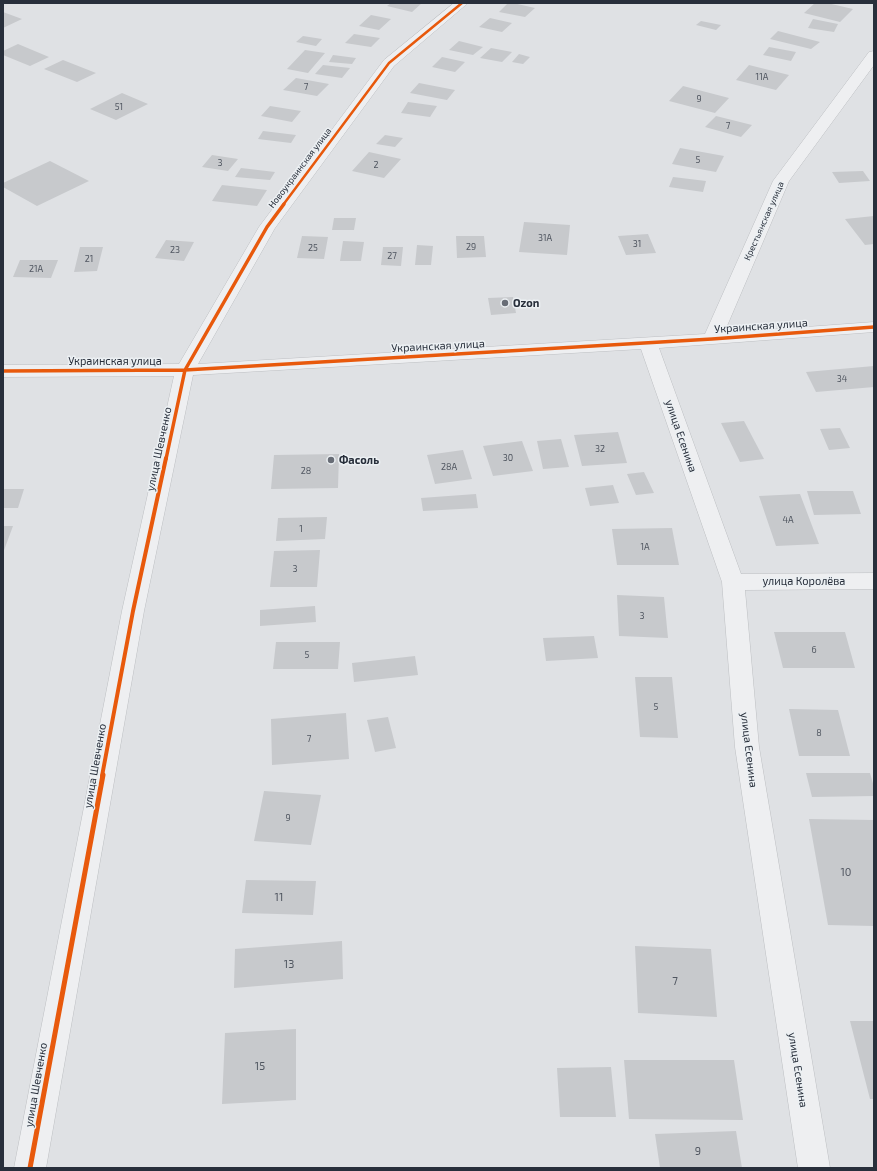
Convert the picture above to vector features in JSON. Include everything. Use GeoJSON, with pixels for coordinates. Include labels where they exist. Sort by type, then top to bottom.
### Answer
{"type":"FeatureCollection","features":[{"type":"Feature","properties":{"kind":"street","name":"Новоукраинская улица"},"geometry":{"type":"LineString","coordinates":[[185,370],[267,227],[389,62],[462,3]]}},
{"type":"Feature","properties":{"kind":"street","name":"Крестьянская улица"},"geometry":{"type":"LineString","coordinates":[[712,339],[781,181],[874,55]]}},
{"type":"Feature","properties":{"kind":"street","name":"Украинская улица"},"geometry":{"type":"LineString","coordinates":[[3,371],[185,370],[712,339],[874,327]]}},
{"type":"Feature","properties":{"kind":"street","name":"улица Есенина"},"geometry":{"type":"LineString","coordinates":[[648,342],[733,582],[746,747],[814,1168]]}},
{"type":"Feature","properties":{"kind":"street","name":"улица Шевченко"},"geometry":{"type":"LineString","coordinates":[[30,1168],[133,611],[185,370]]}},
{"type":"Feature","properties":{"kind":"street","name":"улица Королёва"},"geometry":{"type":"LineString","coordinates":[[733,582],[874,581]]}},
{"type":"Feature","properties":{"kind":"building"},"geometry":{"type":"Polygon","coordinates":[[[391,3],[422,3],[412,12],[387,6],[391,3]]]}},
{"type":"Feature","properties":{"kind":"building"},"geometry":{"type":"Polygon","coordinates":[[[508,3],[535,8],[525,17],[499,12],[508,3]]]}},
{"type":"Feature","properties":{"kind":"building"},"geometry":{"type":"Polygon","coordinates":[[[815,3],[827,3],[853,9],[840,22],[804,13],[815,3]]]}},
{"type":"Feature","properties":{"kind":"building"},"geometry":{"type":"Polygon","coordinates":[[[3,12],[22,19],[3,28],[3,12]]]}},
{"type":"Feature","properties":{"kind":"building"},"geometry":{"type":"Polygon","coordinates":[[[371,15],[391,19],[379,30],[359,26],[371,15]]]}},
{"type":"Feature","properties":{"kind":"building"},"geometry":{"type":"Polygon","coordinates":[[[490,18],[512,23],[502,32],[479,27],[490,18]]]}},
{"type":"Feature","properties":{"kind":"building"},"geometry":{"type":"Polygon","coordinates":[[[813,19],[838,24],[834,32],[808,28],[813,19]]]}},
{"type":"Feature","properties":{"kind":"building"},"geometry":{"type":"Polygon","coordinates":[[[701,21],[721,25],[716,30],[696,25],[701,21]]]}},
{"type":"Feature","properties":{"kind":"building"},"geometry":{"type":"Polygon","coordinates":[[[778,31],[820,42],[811,49],[770,39],[778,31]]]}},
{"type":"Feature","properties":{"kind":"building"},"geometry":{"type":"Polygon","coordinates":[[[354,34],[380,38],[371,47],[345,43],[354,34]]]}},
{"type":"Feature","properties":{"kind":"building"},"geometry":{"type":"Polygon","coordinates":[[[303,36],[322,39],[316,46],[296,42],[303,36]]]}},
{"type":"Feature","properties":{"kind":"building"},"geometry":{"type":"Polygon","coordinates":[[[459,41],[483,47],[473,55],[449,50],[459,41]]]}},
{"type":"Feature","properties":{"kind":"building"},"geometry":{"type":"Polygon","coordinates":[[[18,44],[49,57],[30,66],[3,55],[3,51],[18,44]]]}},
{"type":"Feature","properties":{"kind":"building"},"geometry":{"type":"Polygon","coordinates":[[[769,47],[796,52],[791,61],[763,55],[769,47]]]}},
{"type":"Feature","properties":{"kind":"building"},"geometry":{"type":"Polygon","coordinates":[[[491,48],[512,52],[502,62],[480,58],[491,48]]]}},
{"type":"Feature","properties":{"kind":"building"},"geometry":{"type":"Polygon","coordinates":[[[305,50],[325,53],[308,73],[287,69],[305,50]]]}},
{"type":"Feature","properties":{"kind":"building"},"geometry":{"type":"Polygon","coordinates":[[[519,54],[530,57],[523,64],[512,62],[519,54]]]}},
{"type":"Feature","properties":{"kind":"building"},"geometry":{"type":"Polygon","coordinates":[[[333,55],[356,58],[352,64],[329,62],[333,55]]]}},
{"type":"Feature","properties":{"kind":"building"},"geometry":{"type":"Polygon","coordinates":[[[442,57],[465,62],[455,72],[432,67],[442,57]]]}},
{"type":"Feature","properties":{"kind":"building"},"geometry":{"type":"Polygon","coordinates":[[[63,60],[96,73],[77,82],[44,69],[63,60]]]}},
{"type":"Feature","properties":{"kind":"building"},"geometry":{"type":"Polygon","coordinates":[[[323,65],[350,68],[342,78],[315,74],[323,65]]]}},
{"type":"Feature","properties":{"kind":"building"},"geometry":{"type":"Polygon","coordinates":[[[749,65],[789,75],[776,90],[736,80],[749,65]]]}},
{"type":"Feature","properties":{"kind":"building"},"geometry":{"type":"Polygon","coordinates":[[[296,78],[329,84],[317,96],[283,90],[296,78]]]}},
{"type":"Feature","properties":{"kind":"building"},"geometry":{"type":"Polygon","coordinates":[[[419,83],[455,90],[447,100],[410,93],[419,83]]]}},
{"type":"Feature","properties":{"kind":"building"},"geometry":{"type":"Polygon","coordinates":[[[683,86],[729,98],[715,113],[669,101],[683,86]]]}},
{"type":"Feature","properties":{"kind":"building"},"geometry":{"type":"Polygon","coordinates":[[[122,93],[148,104],[116,120],[90,109],[122,93]]]}},
{"type":"Feature","properties":{"kind":"building"},"geometry":{"type":"Polygon","coordinates":[[[408,102],[437,106],[430,117],[401,113],[408,102]]]}},
{"type":"Feature","properties":{"kind":"building"},"geometry":{"type":"Polygon","coordinates":[[[270,106],[301,111],[292,122],[261,116],[270,106]]]}},
{"type":"Feature","properties":{"kind":"building"},"geometry":{"type":"Polygon","coordinates":[[[716,116],[752,125],[741,137],[705,127],[716,116]]]}},
{"type":"Feature","properties":{"kind":"building"},"geometry":{"type":"Polygon","coordinates":[[[263,131],[296,135],[291,143],[258,139],[263,131]]]}},
{"type":"Feature","properties":{"kind":"building"},"geometry":{"type":"Polygon","coordinates":[[[385,135],[403,138],[395,147],[376,144],[385,135]]]}},
{"type":"Feature","properties":{"kind":"building"},"geometry":{"type":"Polygon","coordinates":[[[680,148],[724,156],[716,172],[672,164],[680,148]]]}},
{"type":"Feature","properties":{"kind":"building"},"geometry":{"type":"Polygon","coordinates":[[[369,152],[401,159],[384,178],[352,171],[369,152]]]}},
{"type":"Feature","properties":{"kind":"building"},"geometry":{"type":"Polygon","coordinates":[[[212,155],[238,159],[228,171],[202,167],[212,155]]]}},
{"type":"Feature","properties":{"kind":"building"},"geometry":{"type":"Polygon","coordinates":[[[50,161],[89,181],[37,206],[3,187],[3,183],[50,161]]]}},
{"type":"Feature","properties":{"kind":"building"},"geometry":{"type":"Polygon","coordinates":[[[241,168],[275,172],[270,180],[235,177],[241,168]]]}},
{"type":"Feature","properties":{"kind":"building"},"geometry":{"type":"Polygon","coordinates":[[[863,171],[870,181],[839,183],[832,172],[863,171]]]}},
{"type":"Feature","properties":{"kind":"building"},"geometry":{"type":"Polygon","coordinates":[[[673,177],[706,181],[703,192],[669,187],[673,177]]]}},
{"type":"Feature","properties":{"kind":"building"},"geometry":{"type":"Polygon","coordinates":[[[222,185],[267,190],[257,206],[212,201],[222,185]]]}},
{"type":"Feature","properties":{"kind":"building"},"geometry":{"type":"Polygon","coordinates":[[[874,216],[874,244],[865,245],[845,219],[874,216]]]}},
{"type":"Feature","properties":{"kind":"building"},"geometry":{"type":"Polygon","coordinates":[[[334,218],[356,218],[354,230],[332,230],[334,218]]]}},
{"type":"Feature","properties":{"kind":"building"},"geometry":{"type":"Polygon","coordinates":[[[524,222],[570,225],[567,255],[519,252],[524,222]]]}},
{"type":"Feature","properties":{"kind":"building"},"geometry":{"type":"Polygon","coordinates":[[[648,234],[656,253],[626,255],[618,236],[648,234]]]}},
{"type":"Feature","properties":{"kind":"building"},"geometry":{"type":"Polygon","coordinates":[[[302,236],[328,237],[324,259],[297,258],[302,236]]]}},
{"type":"Feature","properties":{"kind":"building"},"geometry":{"type":"Polygon","coordinates":[[[456,236],[484,236],[486,257],[457,258],[456,236]]]}},
{"type":"Feature","properties":{"kind":"building"},"geometry":{"type":"Polygon","coordinates":[[[166,240],[194,242],[184,261],[155,258],[166,240]]]}},
{"type":"Feature","properties":{"kind":"building"},"geometry":{"type":"Polygon","coordinates":[[[343,241],[364,242],[361,261],[340,261],[343,241]]]}},
{"type":"Feature","properties":{"kind":"building"},"geometry":{"type":"Polygon","coordinates":[[[417,245],[433,246],[431,265],[415,265],[417,245]]]}},
{"type":"Feature","properties":{"kind":"building"},"geometry":{"type":"Polygon","coordinates":[[[80,247],[103,247],[97,271],[74,272],[80,247]]]}},
{"type":"Feature","properties":{"kind":"building"},"geometry":{"type":"Polygon","coordinates":[[[383,247],[403,247],[401,266],[381,265],[383,247]]]}},
{"type":"Feature","properties":{"kind":"building"},"geometry":{"type":"Polygon","coordinates":[[[20,260],[58,260],[51,278],[13,277],[20,260]]]}},
{"type":"Feature","properties":{"kind":"building"},"geometry":{"type":"Polygon","coordinates":[[[513,297],[516,313],[491,315],[488,298],[513,297]]]}},
{"type":"Feature","properties":{"kind":"building"},"geometry":{"type":"Polygon","coordinates":[[[874,366],[874,387],[816,392],[806,372],[874,366]]]}},
{"type":"Feature","properties":{"kind":"building"},"geometry":{"type":"Polygon","coordinates":[[[744,421],[764,459],[740,462],[721,423],[744,421]]]}},
{"type":"Feature","properties":{"kind":"building"},"geometry":{"type":"Polygon","coordinates":[[[840,428],[850,448],[829,450],[820,429],[840,428]]]}},
{"type":"Feature","properties":{"kind":"building"},"geometry":{"type":"Polygon","coordinates":[[[618,432],[627,463],[582,466],[574,435],[618,432]]]}},
{"type":"Feature","properties":{"kind":"building"},"geometry":{"type":"Polygon","coordinates":[[[561,439],[569,467],[543,469],[537,441],[561,439]]]}},
{"type":"Feature","properties":{"kind":"building"},"geometry":{"type":"Polygon","coordinates":[[[522,441],[533,471],[493,476],[483,446],[522,441]]]}},
{"type":"Feature","properties":{"kind":"building"},"geometry":{"type":"Polygon","coordinates":[[[463,450],[472,479],[435,484],[427,455],[463,450]]]}},
{"type":"Feature","properties":{"kind":"building"},"geometry":{"type":"Polygon","coordinates":[[[339,454],[338,488],[271,489],[274,455],[339,454]]]}},
{"type":"Feature","properties":{"kind":"building"},"geometry":{"type":"Polygon","coordinates":[[[644,472],[654,493],[636,495],[627,474],[644,472]]]}},
{"type":"Feature","properties":{"kind":"building"},"geometry":{"type":"Polygon","coordinates":[[[613,485],[619,503],[590,506],[585,488],[613,485]]]}},
{"type":"Feature","properties":{"kind":"building"},"geometry":{"type":"Polygon","coordinates":[[[3,489],[24,489],[18,508],[3,508],[3,489]]]}},
{"type":"Feature","properties":{"kind":"building"},"geometry":{"type":"Polygon","coordinates":[[[807,491],[853,491],[861,514],[814,515],[807,491]]]}},
{"type":"Feature","properties":{"kind":"building"},"geometry":{"type":"Polygon","coordinates":[[[476,494],[478,508],[423,511],[421,498],[476,494]]]}},
{"type":"Feature","properties":{"kind":"building"},"geometry":{"type":"Polygon","coordinates":[[[800,494],[819,544],[776,546],[759,496],[800,494]]]}},
{"type":"Feature","properties":{"kind":"building"},"geometry":{"type":"Polygon","coordinates":[[[327,517],[325,539],[276,541],[278,518],[327,517]]]}},
{"type":"Feature","properties":{"kind":"building"},"geometry":{"type":"Polygon","coordinates":[[[3,526],[13,526],[3,553],[3,526]]]}},
{"type":"Feature","properties":{"kind":"building"},"geometry":{"type":"Polygon","coordinates":[[[672,528],[679,565],[617,565],[612,529],[672,528]]]}},
{"type":"Feature","properties":{"kind":"building"},"geometry":{"type":"Polygon","coordinates":[[[320,550],[317,587],[270,587],[274,551],[320,550]]]}},
{"type":"Feature","properties":{"kind":"building"},"geometry":{"type":"Polygon","coordinates":[[[617,595],[664,597],[668,638],[619,636],[617,595]]]}},
{"type":"Feature","properties":{"kind":"building"},"geometry":{"type":"Polygon","coordinates":[[[315,606],[316,622],[260,626],[260,610],[315,606]]]}},
{"type":"Feature","properties":{"kind":"building"},"geometry":{"type":"Polygon","coordinates":[[[774,632],[845,632],[855,668],[783,668],[774,632]]]}},
{"type":"Feature","properties":{"kind":"building"},"geometry":{"type":"Polygon","coordinates":[[[594,636],[598,658],[546,661],[543,638],[594,636]]]}},
{"type":"Feature","properties":{"kind":"building"},"geometry":{"type":"Polygon","coordinates":[[[276,642],[340,642],[338,669],[273,669],[276,642]]]}},
{"type":"Feature","properties":{"kind":"building"},"geometry":{"type":"Polygon","coordinates":[[[415,656],[418,675],[354,682],[352,663],[415,656]]]}},
{"type":"Feature","properties":{"kind":"building"},"geometry":{"type":"Polygon","coordinates":[[[635,677],[672,677],[678,738],[640,737],[635,677]]]}},
{"type":"Feature","properties":{"kind":"building"},"geometry":{"type":"Polygon","coordinates":[[[789,709],[838,710],[850,756],[799,756],[789,709]]]}},
{"type":"Feature","properties":{"kind":"building"},"geometry":{"type":"Polygon","coordinates":[[[346,713],[349,759],[272,765],[271,719],[346,713]]]}},
{"type":"Feature","properties":{"kind":"building"},"geometry":{"type":"Polygon","coordinates":[[[388,717],[396,748],[375,752],[367,720],[388,717]]]}},
{"type":"Feature","properties":{"kind":"building"},"geometry":{"type":"Polygon","coordinates":[[[806,773],[870,773],[874,787],[874,796],[812,797],[806,773]]]}},
{"type":"Feature","properties":{"kind":"building"},"geometry":{"type":"Polygon","coordinates":[[[264,791],[321,795],[311,845],[254,841],[264,791]]]}},
{"type":"Feature","properties":{"kind":"building"},"geometry":{"type":"Polygon","coordinates":[[[809,819],[874,820],[874,926],[828,925],[809,819]]]}},
{"type":"Feature","properties":{"kind":"building"},"geometry":{"type":"Polygon","coordinates":[[[246,880],[316,881],[313,915],[242,913],[246,880]]]}},
{"type":"Feature","properties":{"kind":"building"},"geometry":{"type":"Polygon","coordinates":[[[342,941],[343,979],[234,988],[235,949],[342,941]]]}},
{"type":"Feature","properties":{"kind":"building"},"geometry":{"type":"Polygon","coordinates":[[[635,946],[711,949],[717,1017],[638,1013],[635,946]]]}},
{"type":"Feature","properties":{"kind":"building"},"geometry":{"type":"Polygon","coordinates":[[[850,1021],[874,1021],[874,1099],[870,1099],[850,1021]]]}},
{"type":"Feature","properties":{"kind":"building"},"geometry":{"type":"Polygon","coordinates":[[[296,1029],[296,1100],[222,1104],[225,1033],[296,1029]]]}},
{"type":"Feature","properties":{"kind":"building"},"geometry":{"type":"Polygon","coordinates":[[[624,1060],[734,1060],[743,1120],[629,1119],[624,1060]]]}},
{"type":"Feature","properties":{"kind":"building"},"geometry":{"type":"Polygon","coordinates":[[[611,1067],[616,1117],[560,1117],[557,1068],[611,1067]]]}},
{"type":"Feature","properties":{"kind":"building"},"geometry":{"type":"Polygon","coordinates":[[[736,1131],[742,1168],[660,1168],[655,1134],[736,1131]]]}},
{"type":"Feature","properties":{"kind":"cycle path"},"geometry":{"type":"LineString","coordinates":[[30,1168],[133,611],[185,370],[267,227],[389,63],[462,3]]}},
{"type":"Feature","properties":{"kind":"cycle path"},"geometry":{"type":"LineString","coordinates":[[3,371],[185,370],[712,339],[874,327]]}},
{"type":"Feature","properties":{"kind":"place","name":"Ozon"},"geometry":{"type":"Point","coordinates":[505,303]}},
{"type":"Feature","properties":{"kind":"place","name":"Фасоль"},"geometry":{"type":"Point","coordinates":[331,460]}}]}
